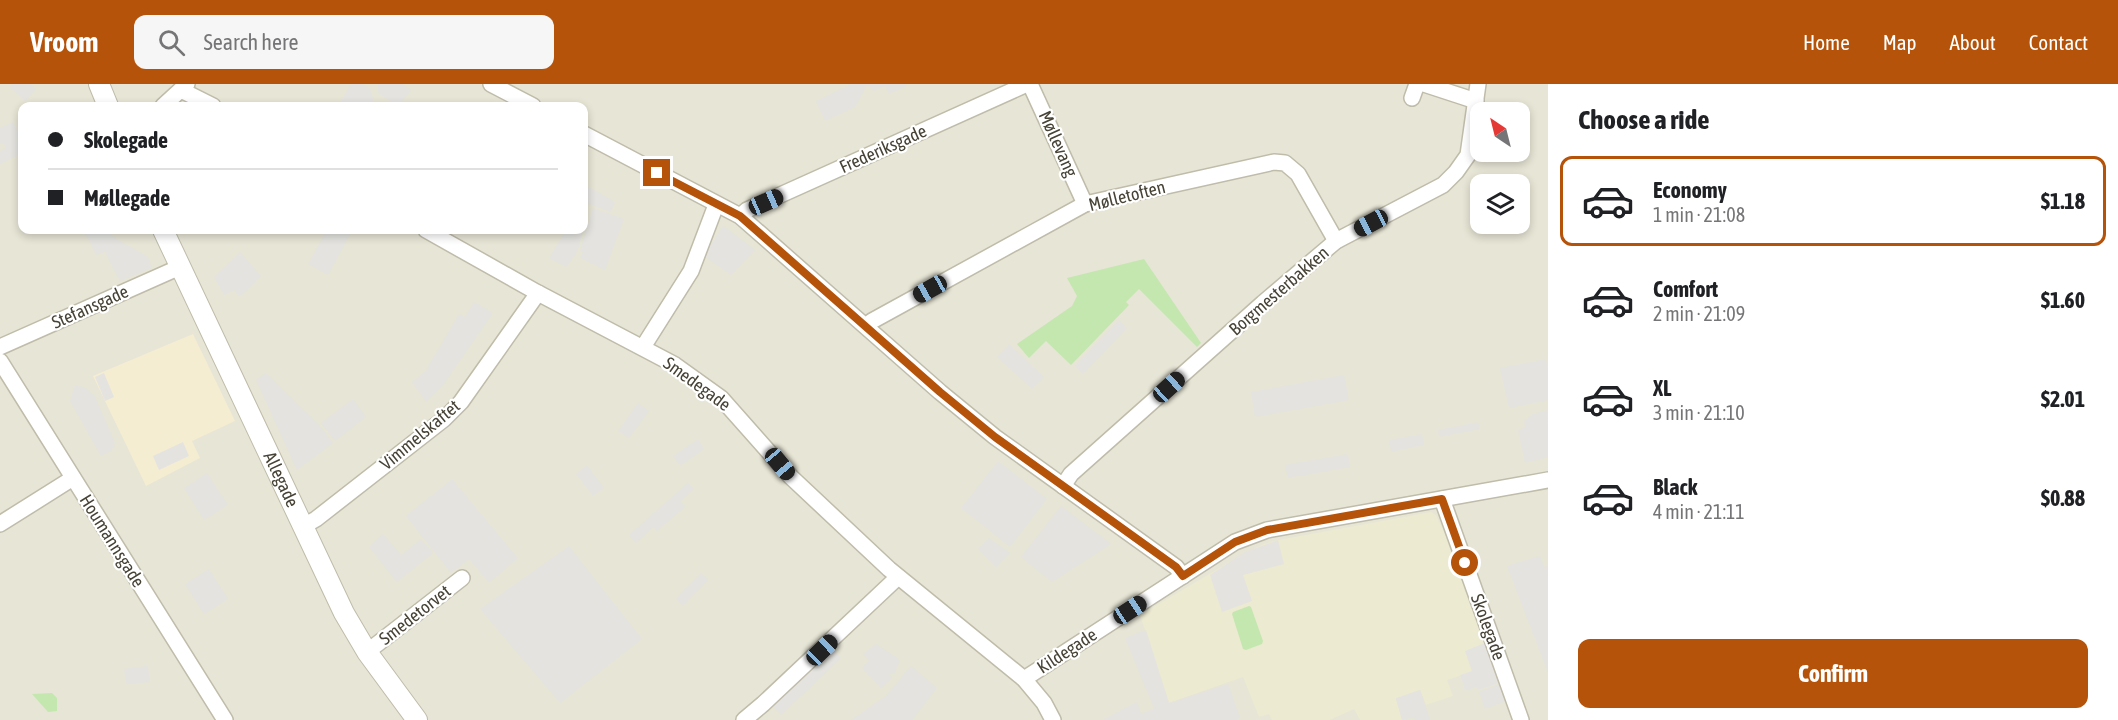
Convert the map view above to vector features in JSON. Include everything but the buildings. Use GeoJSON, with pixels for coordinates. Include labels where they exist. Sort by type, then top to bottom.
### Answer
{"type":"FeatureCollection","features":[{"type":"Feature","properties":{"kind":"street"},"geometry":{"type":"LineString","coordinates":[[99,84],[106,102]]}},
{"type":"Feature","properties":{"kind":"street"},"geometry":{"type":"LineString","coordinates":[[491,84],[525,102]]}},
{"type":"Feature","properties":{"kind":"street","name":"Frederiksgade"},"geometry":{"type":"LineString","coordinates":[[740,216],[747,210],[1003,89],[1029,84]]}},
{"type":"Feature","properties":{"kind":"street","name":"Møllevang"},"geometry":{"type":"LineString","coordinates":[[1029,84],[1085,204]]}},
{"type":"Feature","properties":{"kind":"street"},"geometry":{"type":"LineString","coordinates":[[1424,84],[1476,101]]}},
{"type":"Feature","properties":{"kind":"street","name":"Borgmesterbakken"},"geometry":{"type":"LineString","coordinates":[[1063,486],[1071,474],[1336,241],[1443,185],[1468,155],[1478,84]]}},
{"type":"Feature","properties":{"kind":"street"},"geometry":{"type":"LineString","coordinates":[[168,102],[184,87],[207,102]]}},
{"type":"Feature","properties":{"kind":"street"},"geometry":{"type":"LineString","coordinates":[[588,136],[740,216],[940,392],[995,437],[1176,567],[1183,576]]}},
{"type":"Feature","properties":{"kind":"street","name":"Mølletoften"},"geometry":{"type":"LineString","coordinates":[[866,326],[1085,204],[1275,162],[1285,163],[1298,174],[1336,241]]}},
{"type":"Feature","properties":{"kind":"street"},"geometry":{"type":"LineString","coordinates":[[643,347],[691,272],[716,205]]}},
{"type":"Feature","properties":{"kind":"street","name":"Allegade"},"geometry":{"type":"LineString","coordinates":[[165,234],[344,613],[367,652],[417,720]]}},
{"type":"Feature","properties":{"kind":"street","name":"Smedegade"},"geometry":{"type":"LineString","coordinates":[[433,234],[538,293],[675,365],[721,398],[791,477],[898,577],[1024,679],[1044,703],[1053,720]]}},
{"type":"Feature","properties":{"kind":"street","name":"Stefansgade"},"geometry":{"type":"LineString","coordinates":[[0,347],[180,267]]}},
{"type":"Feature","properties":{"kind":"street","name":"Vimmelskaftet"},"geometry":{"type":"LineString","coordinates":[[302,527],[316,519],[444,419],[461,402],[538,293]]}},
{"type":"Feature","properties":{"kind":"street","name":"Houmannsgade"},"geometry":{"type":"LineString","coordinates":[[0,361],[225,720]]}},
{"type":"Feature","properties":{"kind":"street"},"geometry":{"type":"LineString","coordinates":[[0,524],[73,478]]}},
{"type":"Feature","properties":{"kind":"street","name":"Kildegade"},"geometry":{"type":"LineString","coordinates":[[1024,679],[1235,542],[1267,530],[1548,480]]}},
{"type":"Feature","properties":{"kind":"street","name":"Skolegade"},"geometry":{"type":"LineString","coordinates":[[1442,499],[1521,720]]}},
{"type":"Feature","properties":{"kind":"street"},"geometry":{"type":"LineString","coordinates":[[744,720],[898,577]]}},
{"type":"Feature","properties":{"kind":"street","name":"Smedetorvet"},"geometry":{"type":"LineString","coordinates":[[367,652],[462,578]]}},
{"type":"Feature","properties":{"kind":"shaded area"},"geometry":{"type":"Polygon","coordinates":[[[0,84],[1548,84],[1548,720],[0,720],[0,84]]]}},
{"type":"Feature","properties":{"kind":"shaded area"},"geometry":{"type":"Polygon","coordinates":[[[13,84],[30,84],[36,89],[25,101],[10,87],[13,84]]]}},
{"type":"Feature","properties":{"kind":"shaded area"},"geometry":{"type":"Polygon","coordinates":[[[351,84],[362,84],[370,88],[374,102],[340,102],[351,84]]]}},
{"type":"Feature","properties":{"kind":"shaded area"},"geometry":{"type":"Polygon","coordinates":[[[379,84],[402,84],[411,90],[401,102],[392,102],[379,94],[377,87],[379,84]]]}},
{"type":"Feature","properties":{"kind":"shaded area"},"geometry":{"type":"Polygon","coordinates":[[[852,84],[906,84],[907,86],[889,94],[885,86],[874,91],[867,85],[855,107],[825,121],[816,101],[852,84]]]}},
{"type":"Feature","properties":{"kind":"shaded area"},"geometry":{"type":"Polygon","coordinates":[[[13,122],[18,133],[18,155],[0,164],[0,151],[6,148],[3,143],[0,144],[0,128],[13,122]]]}},
{"type":"Feature","properties":{"kind":"shaded area"},"geometry":{"type":"Polygon","coordinates":[[[588,187],[615,202],[611,212],[588,203],[588,187]]]}},
{"type":"Feature","properties":{"kind":"shaded area"},"geometry":{"type":"Polygon","coordinates":[[[593,208],[624,219],[605,270],[580,258],[585,234],[588,234],[593,208]]]}},
{"type":"Feature","properties":{"kind":"shaded area"},"geometry":{"type":"Polygon","coordinates":[[[723,226],[755,250],[731,275],[704,256],[723,226]]]}},
{"type":"Feature","properties":{"kind":"shaded area"},"geometry":{"type":"Polygon","coordinates":[[[86,234],[111,234],[148,257],[152,268],[120,281],[105,252],[96,255],[86,234]]]}},
{"type":"Feature","properties":{"kind":"shaded area"},"geometry":{"type":"Polygon","coordinates":[[[325,234],[350,234],[328,275],[308,264],[325,234]]]}},
{"type":"Feature","properties":{"kind":"shaded area"},"geometry":{"type":"Polygon","coordinates":[[[564,234],[582,234],[578,250],[567,267],[549,258],[564,234]]]}},
{"type":"Feature","properties":{"kind":"shaded area"},"geometry":{"type":"Polygon","coordinates":[[[240,252],[261,276],[242,295],[238,296],[235,290],[224,295],[214,277],[240,252]]]}},
{"type":"Feature","properties":{"kind":"shaded area"},"geometry":{"type":"Polygon","coordinates":[[[474,302],[493,313],[443,385],[426,402],[412,382],[425,372],[459,314],[465,317],[474,302]]]}},
{"type":"Feature","properties":{"kind":"shaded area"},"geometry":{"type":"Polygon","coordinates":[[[1119,320],[1127,328],[1083,374],[1075,366],[1119,320]]]}},
{"type":"Feature","properties":{"kind":"shaded area"},"geometry":{"type":"Polygon","coordinates":[[[193,334],[235,421],[192,441],[200,458],[146,486],[93,376],[193,334]]]}},
{"type":"Feature","properties":{"kind":"shaded area"},"geometry":{"type":"Polygon","coordinates":[[[1009,344],[1044,377],[1032,389],[997,357],[1009,344]]]}},
{"type":"Feature","properties":{"kind":"shaded area"},"geometry":{"type":"Polygon","coordinates":[[[1546,359],[1548,400],[1509,408],[1500,368],[1546,359]]]}},
{"type":"Feature","properties":{"kind":"shaded area"},"geometry":{"type":"Polygon","coordinates":[[[104,373],[114,397],[105,401],[95,377],[104,373]]]}},
{"type":"Feature","properties":{"kind":"shaded area"},"geometry":{"type":"Polygon","coordinates":[[[266,373],[319,425],[333,443],[297,470],[256,380],[266,373]]]}},
{"type":"Feature","properties":{"kind":"shaded area"},"geometry":{"type":"Polygon","coordinates":[[[1344,375],[1349,400],[1255,417],[1251,392],[1344,375]]]}},
{"type":"Feature","properties":{"kind":"shaded area"},"geometry":{"type":"Polygon","coordinates":[[[75,385],[86,388],[95,397],[115,443],[112,450],[101,456],[70,401],[75,385]]]}},
{"type":"Feature","properties":{"kind":"shaded area"},"geometry":{"type":"Polygon","coordinates":[[[353,399],[366,417],[335,441],[321,423],[353,399]]]}},
{"type":"Feature","properties":{"kind":"shaded area"},"geometry":{"type":"Polygon","coordinates":[[[638,403],[649,411],[629,438],[618,431],[638,403]]]}},
{"type":"Feature","properties":{"kind":"shaded area"},"geometry":{"type":"Polygon","coordinates":[[[1547,410],[1548,457],[1525,463],[1518,430],[1525,427],[1524,421],[1533,414],[1547,410]]]}},
{"type":"Feature","properties":{"kind":"shaded area"},"geometry":{"type":"Polygon","coordinates":[[[1478,422],[1480,429],[1439,437],[1438,430],[1478,422]]]}},
{"type":"Feature","properties":{"kind":"shaded area"},"geometry":{"type":"Polygon","coordinates":[[[1422,434],[1424,445],[1391,452],[1389,440],[1422,434]]]}},
{"type":"Feature","properties":{"kind":"shaded area"},"geometry":{"type":"Polygon","coordinates":[[[698,439],[704,449],[680,466],[673,456],[698,439]]]}},
{"type":"Feature","properties":{"kind":"shaded area"},"geometry":{"type":"Polygon","coordinates":[[[183,442],[189,456],[159,470],[153,456],[183,442]]]}},
{"type":"Feature","properties":{"kind":"shaded area"},"geometry":{"type":"Polygon","coordinates":[[[1348,454],[1350,467],[1288,478],[1285,465],[1348,454]]]}},
{"type":"Feature","properties":{"kind":"shaded area"},"geometry":{"type":"Polygon","coordinates":[[[998,461],[1047,499],[1010,547],[961,508],[998,461]]]}},
{"type":"Feature","properties":{"kind":"shaded area"},"geometry":{"type":"Polygon","coordinates":[[[587,465],[604,488],[593,496],[576,474],[587,465]]]}},
{"type":"Feature","properties":{"kind":"shaded area"},"geometry":{"type":"Polygon","coordinates":[[[207,473],[228,505],[204,520],[184,488],[207,473]]]}},
{"type":"Feature","properties":{"kind":"shaded area"},"geometry":{"type":"Polygon","coordinates":[[[452,479],[518,558],[489,583],[469,559],[451,573],[406,516],[452,479]]]}},
{"type":"Feature","properties":{"kind":"shaded area"},"geometry":{"type":"Polygon","coordinates":[[[688,483],[694,489],[680,501],[685,507],[657,531],[653,527],[636,543],[629,535],[688,483]]]}},
{"type":"Feature","properties":{"kind":"shaded area"},"geometry":{"type":"Polygon","coordinates":[[[1061,506],[1111,544],[1052,582],[1021,557],[1061,506]]]}},
{"type":"Feature","properties":{"kind":"shaded area"},"geometry":{"type":"Polygon","coordinates":[[[1431,512],[1436,515],[1449,543],[1500,683],[1479,690],[1477,687],[1465,691],[1460,676],[1447,680],[1453,696],[1426,705],[1420,690],[1396,699],[1402,720],[1360,720],[1354,709],[1330,720],[1272,720],[1269,714],[1259,717],[1243,677],[1169,703],[1140,615],[1264,544],[1431,512]]]}},
{"type":"Feature","properties":{"kind":"shaded area"},"geometry":{"type":"Polygon","coordinates":[[[383,534],[401,555],[421,539],[433,553],[397,582],[369,547],[383,534]]]}},
{"type":"Feature","properties":{"kind":"shaded area"},"geometry":{"type":"Polygon","coordinates":[[[989,538],[1010,553],[996,567],[978,549],[989,538]]]}},
{"type":"Feature","properties":{"kind":"shaded area"},"geometry":{"type":"Polygon","coordinates":[[[1278,540],[1284,564],[1243,575],[1252,601],[1222,612],[1210,575],[1245,552],[1278,540]]]}},
{"type":"Feature","properties":{"kind":"shaded area"},"geometry":{"type":"Polygon","coordinates":[[[569,546],[642,639],[560,703],[480,609],[569,546]]]}},
{"type":"Feature","properties":{"kind":"shaded area"},"geometry":{"type":"Polygon","coordinates":[[[1540,556],[1544,567],[1548,566],[1548,673],[1507,566],[1540,556]]]}},
{"type":"Feature","properties":{"kind":"shaded area"},"geometry":{"type":"Polygon","coordinates":[[[209,569],[228,599],[204,614],[185,584],[209,569]]]}},
{"type":"Feature","properties":{"kind":"shaded area"},"geometry":{"type":"Polygon","coordinates":[[[701,573],[708,580],[683,606],[676,599],[701,573]]]}},
{"type":"Feature","properties":{"kind":"shaded area"},"geometry":{"type":"Polygon","coordinates":[[[1146,630],[1169,703],[1228,684],[1240,718],[1235,720],[1102,720],[1137,702],[1141,714],[1154,708],[1125,638],[1146,630]]]}},
{"type":"Feature","properties":{"kind":"shaded area"},"geometry":{"type":"Polygon","coordinates":[[[1485,643],[1500,683],[1479,690],[1477,687],[1465,691],[1460,675],[1472,671],[1465,651],[1485,643]]]}},
{"type":"Feature","properties":{"kind":"shaded area"},"geometry":{"type":"Polygon","coordinates":[[[876,644],[900,660],[894,674],[888,673],[892,678],[881,688],[862,668],[869,661],[863,654],[876,644]]]}},
{"type":"Feature","properties":{"kind":"shaded area"},"geometry":{"type":"Polygon","coordinates":[[[833,650],[841,658],[781,715],[773,706],[833,650]]]}},
{"type":"Feature","properties":{"kind":"shaded area"},"geometry":{"type":"Polygon","coordinates":[[[148,666],[150,682],[126,684],[124,669],[148,666]]]}},
{"type":"Feature","properties":{"kind":"shaded area"},"geometry":{"type":"Polygon","coordinates":[[[911,666],[937,688],[912,720],[851,720],[886,696],[911,666]]]}},
{"type":"Feature","properties":{"kind":"shaded area"},"geometry":{"type":"Polygon","coordinates":[[[1500,684],[1507,701],[1485,709],[1479,692],[1500,684]]]}},
{"type":"Feature","properties":{"kind":"shaded area"},"geometry":{"type":"Polygon","coordinates":[[[1420,690],[1430,720],[1415,720],[1414,717],[1402,720],[1396,698],[1420,690]]]}},
{"type":"Feature","properties":{"kind":"green space"},"geometry":{"type":"Polygon","coordinates":[[[1144,259],[1201,343],[1197,347],[1139,289],[1126,302],[1129,305],[1071,365],[1046,341],[1029,358],[1017,344],[1072,306],[1077,296],[1067,278],[1144,259]]]}},
{"type":"Feature","properties":{"kind":"green space"},"geometry":{"type":"Polygon","coordinates":[[[1249,606],[1263,641],[1262,644],[1246,650],[1243,649],[1232,614],[1249,606]]]}},
{"type":"Feature","properties":{"kind":"green space"},"geometry":{"type":"Polygon","coordinates":[[[52,693],[57,698],[57,711],[48,712],[32,694],[52,693]]]}},
{"type":"Feature","properties":{"kind":"route"},"geometry":{"type":"LineString","coordinates":[[657,173],[740,216],[940,392],[995,437],[1176,567],[1183,576],[1235,542],[1267,530],[1442,499],[1465,563]]}}]}
